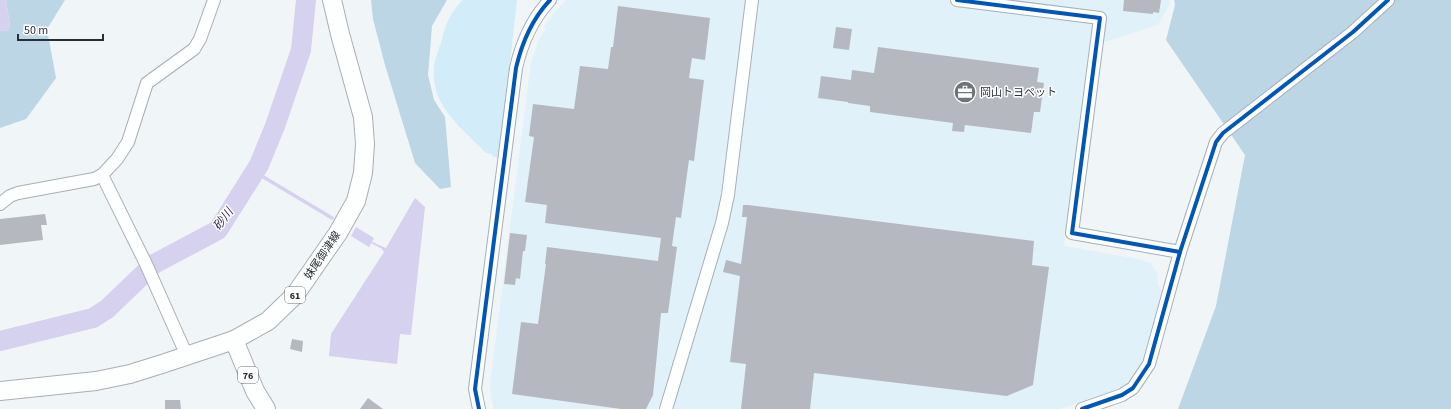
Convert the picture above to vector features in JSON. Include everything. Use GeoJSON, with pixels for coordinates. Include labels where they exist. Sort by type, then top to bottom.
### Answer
{"type":"FeatureCollection","features":[{"type":"Feature","properties":{"kind":"main road","name":"妹尾御津線"},"geometry":{"type":"LineString","coordinates":[[0,391],[96,381],[130,374],[187,356],[234,340],[268,321],[295,295],[338,233],[356,201],[363,173],[365,144],[363,118],[332,0]]}},
{"type":"Feature","properties":{"kind":"main road","name":"76"},"geometry":{"type":"LineString","coordinates":[[234,340],[255,391],[266,409]]}},
{"type":"Feature","properties":{"kind":"street"},"geometry":{"type":"LineString","coordinates":[[0,204],[10,196],[18,193],[94,179],[102,175],[128,142],[147,83],[194,49],[200,39],[214,0]]}},
{"type":"Feature","properties":{"kind":"street"},"geometry":{"type":"LineString","coordinates":[[479,409],[475,389],[516,68],[520,52],[528,32],[539,12],[550,0]]}},
{"type":"Feature","properties":{"kind":"street"},"geometry":{"type":"LineString","coordinates":[[666,409],[722,223],[728,195],[752,0]]}},
{"type":"Feature","properties":{"kind":"street"},"geometry":{"type":"LineString","coordinates":[[957,0],[1100,18],[1072,233],[1180,252]]}},
{"type":"Feature","properties":{"kind":"street"},"geometry":{"type":"LineString","coordinates":[[1082,409],[1122,395],[1133,388],[1142,377],[1149,364],[1180,252],[1216,142],[1223,133],[1353,32],[1388,0]]}},
{"type":"Feature","properties":{"kind":"street"},"geometry":{"type":"LineString","coordinates":[[102,175],[148,268],[187,356]]}},
{"type":"Feature","properties":{"kind":"shaded area"},"geometry":{"type":"Polygon","coordinates":[[[0,0],[6,0],[10,26],[8,30],[0,31],[0,0]]]}},
{"type":"Feature","properties":{"kind":"shaded area"},"geometry":{"type":"Polygon","coordinates":[[[6,0],[65,0],[47,29],[56,78],[26,119],[0,128],[0,31],[8,30],[10,26],[6,0]]]}},
{"type":"Feature","properties":{"kind":"shaded area"},"geometry":{"type":"Polygon","coordinates":[[[371,0],[447,0],[432,26],[428,75],[434,100],[445,117],[451,187],[440,189],[415,163],[385,65],[373,19],[371,0]]]}},
{"type":"Feature","properties":{"kind":"shaded area"},"geometry":{"type":"Polygon","coordinates":[[[463,0],[517,0],[499,158],[492,156],[492,154],[486,153],[450,116],[443,106],[434,83],[436,56],[444,31],[451,14],[463,0]]]}},
{"type":"Feature","properties":{"kind":"shaded area"},"geometry":{"type":"Polygon","coordinates":[[[566,0],[1170,0],[1170,4],[1158,25],[1089,47],[1064,246],[1139,259],[1151,263],[1157,273],[1158,285],[1164,294],[1143,360],[1137,373],[1125,385],[1110,393],[1060,409],[494,409],[490,385],[531,62],[538,42],[546,28],[544,27],[554,12],[566,0]]]}},
{"type":"Feature","properties":{"kind":"shaded area"},"geometry":{"type":"Polygon","coordinates":[[[1174,0],[1451,0],[1451,409],[1178,409],[1216,306],[1245,155],[1166,40],[1175,5],[1174,0]]]}},
{"type":"Feature","properties":{"kind":"shaded area"},"geometry":{"type":"Polygon","coordinates":[[[415,198],[425,207],[411,335],[400,334],[397,364],[329,356],[331,334],[384,252],[382,249],[371,243],[369,247],[351,236],[356,227],[374,238],[372,242],[386,248],[415,198]]]}},
{"type":"Feature","properties":{"kind":"building"},"geometry":{"type":"Polygon","coordinates":[[[1124,0],[1161,0],[1159,13],[1153,12],[1153,14],[1123,11],[1124,0]]]}},
{"type":"Feature","properties":{"kind":"building"},"geometry":{"type":"Polygon","coordinates":[[[618,6],[710,18],[705,60],[692,58],[689,78],[704,80],[694,161],[689,160],[681,218],[676,217],[672,246],[677,247],[668,313],[661,313],[653,395],[646,409],[621,409],[512,394],[521,322],[538,324],[547,247],[658,261],[661,238],[545,223],[547,205],[525,202],[534,137],[529,136],[533,104],[574,109],[580,66],[608,69],[611,47],[613,47],[618,6]]]}},
{"type":"Feature","properties":{"kind":"building"},"geometry":{"type":"Polygon","coordinates":[[[836,27],[852,29],[849,50],[833,48],[836,27]]]}},
{"type":"Feature","properties":{"kind":"building"},"geometry":{"type":"Polygon","coordinates":[[[878,47],[1039,68],[1037,82],[1044,83],[1040,112],[1034,112],[1031,133],[965,125],[964,132],[952,131],[953,123],[870,112],[870,106],[818,98],[821,76],[851,80],[852,70],[874,73],[878,47]]]}},
{"type":"Feature","properties":{"kind":"building"},"geometry":{"type":"Polygon","coordinates":[[[743,205],[1034,241],[1032,265],[1049,267],[1033,385],[1007,396],[814,373],[810,409],[741,409],[746,364],[730,362],[740,276],[723,272],[726,260],[741,264],[747,217],[742,217],[743,205]]]}},
{"type":"Feature","properties":{"kind":"building"},"geometry":{"type":"Polygon","coordinates":[[[45,214],[47,225],[41,225],[43,240],[0,245],[0,219],[45,214]]]}},
{"type":"Feature","properties":{"kind":"building"},"geometry":{"type":"Polygon","coordinates":[[[510,233],[527,235],[525,251],[523,251],[520,279],[516,278],[515,285],[504,284],[510,233]]]}},
{"type":"Feature","properties":{"kind":"building"},"geometry":{"type":"Polygon","coordinates":[[[292,339],[303,341],[302,352],[290,349],[292,339]]]}},
{"type":"Feature","properties":{"kind":"building"},"geometry":{"type":"Polygon","coordinates":[[[368,398],[383,409],[360,409],[368,398]]]}},
{"type":"Feature","properties":{"kind":"building"},"geometry":{"type":"Polygon","coordinates":[[[165,400],[180,400],[181,409],[165,409],[165,400]]]}},
{"type":"Feature","properties":{"kind":"waterway","name":"砂川"},"geometry":{"type":"LineString","coordinates":[[0,341],[93,318],[107,309],[154,264],[218,230],[259,165],[275,126],[301,50],[306,0]]}},
{"type":"Feature","properties":{"kind":"waterway"},"geometry":{"type":"LineString","coordinates":[[255,172],[332,218]]}},
{"type":"Feature","properties":{"kind":"cycle path"},"geometry":{"type":"LineString","coordinates":[[479,409],[475,389],[516,68],[528,31],[550,0]]}},
{"type":"Feature","properties":{"kind":"cycle path"},"geometry":{"type":"LineString","coordinates":[[957,0],[1100,18],[1072,233],[1180,252]]}},
{"type":"Feature","properties":{"kind":"cycle path"},"geometry":{"type":"LineString","coordinates":[[1082,409],[1122,395],[1133,388],[1149,364],[1180,252],[1216,142],[1223,133],[1353,32],[1388,0]]}},
{"type":"Feature","properties":{"kind":"place","name":"岡山トヨペット"},"geometry":{"type":"Point","coordinates":[965,92]}}]}
